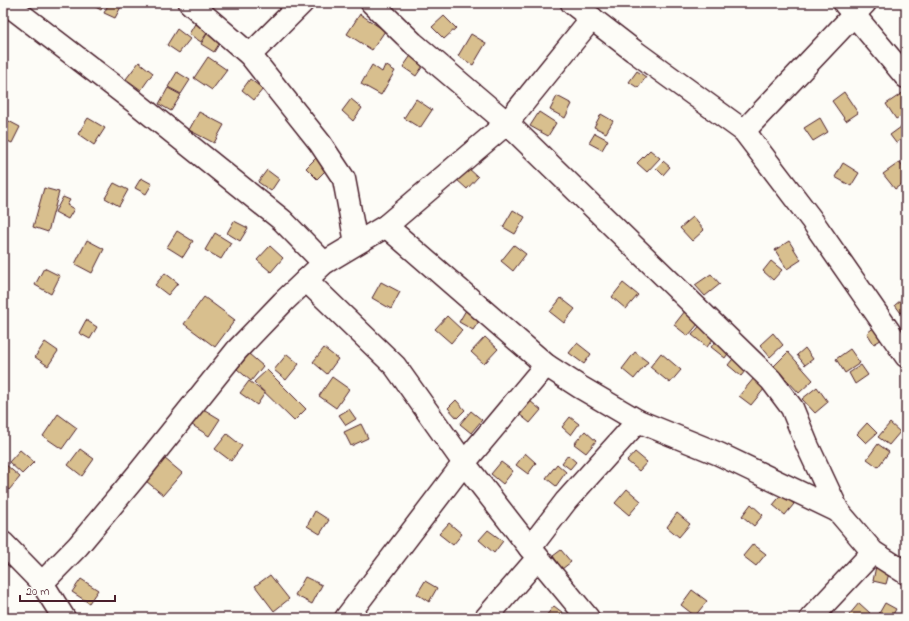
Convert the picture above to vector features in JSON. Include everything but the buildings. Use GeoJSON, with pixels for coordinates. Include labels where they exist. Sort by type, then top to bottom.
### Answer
{"type":"FeatureCollection","features":[{"type":"Feature","properties":{"kind":"street"},"geometry":{"type":"LineString","coordinates":[[3,8],[5,3],[135,102],[282,220],[324,263]]}},
{"type":"Feature","properties":{"kind":"street"},"geometry":{"type":"LineString","coordinates":[[190,3],[250,55],[320,143],[344,179],[356,243]]}},
{"type":"Feature","properties":{"kind":"street"},"geometry":{"type":"LineString","coordinates":[[250,55],[302,3]]}},
{"type":"Feature","properties":{"kind":"street"},"geometry":{"type":"LineString","coordinates":[[372,3],[413,43],[507,123],[771,380],[792,408],[808,447],[838,511],[873,552],[906,573]]}},
{"type":"Feature","properties":{"kind":"street"},"geometry":{"type":"LineString","coordinates":[[572,3],[744,131],[811,218],[906,356]]}},
{"type":"Feature","properties":{"kind":"street"},"geometry":{"type":"LineString","coordinates":[[744,131],[854,7],[906,77]]}},
{"type":"Feature","properties":{"kind":"street"},"geometry":{"type":"LineString","coordinates":[[42,583],[78,546],[237,350],[324,263],[386,226],[507,123],[592,18]]}},
{"type":"Feature","properties":{"kind":"street"},"geometry":{"type":"LineString","coordinates":[[386,226],[546,364],[580,387],[638,421],[719,454],[838,511]]}},
{"type":"Feature","properties":{"kind":"street"},"geometry":{"type":"LineString","coordinates":[[306,280],[395,366],[464,463],[534,553],[588,618]]}},
{"type":"Feature","properties":{"kind":"street"},"geometry":{"type":"LineString","coordinates":[[346,618],[464,463],[546,364]]}},
{"type":"Feature","properties":{"kind":"street"},"geometry":{"type":"LineString","coordinates":[[486,618],[534,553],[566,501],[638,421]]}},
{"type":"Feature","properties":{"kind":"street"},"geometry":{"type":"LineString","coordinates":[[3,543],[42,583],[64,618]]}},
{"type":"Feature","properties":{"kind":"street"},"geometry":{"type":"LineString","coordinates":[[811,618],[873,552]]}}]}
